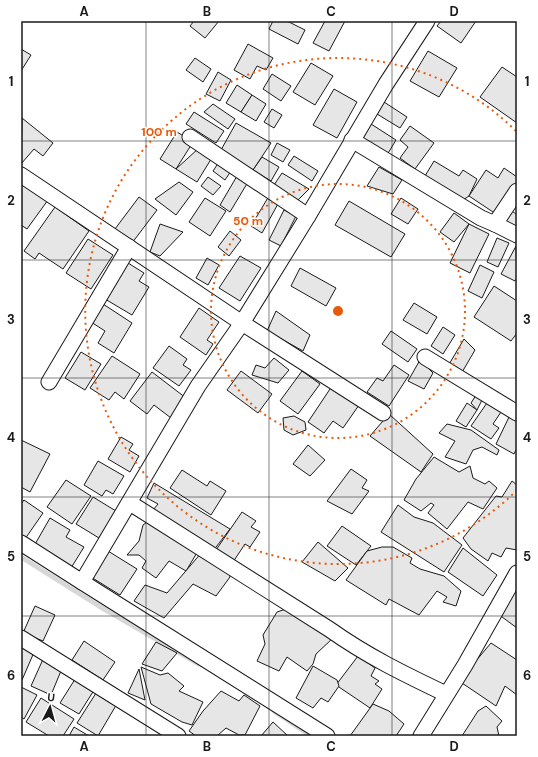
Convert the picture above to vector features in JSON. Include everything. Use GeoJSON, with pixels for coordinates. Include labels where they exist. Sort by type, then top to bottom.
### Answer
{"type":"FeatureCollection","features":[{"type":"Feature","properties":{"kind":"street"},"geometry":{"type":"LineString","coordinates":[[82,582],[198,386],[242,323],[308,216],[386,84],[427,21]]}},
{"type":"Feature","properties":{"kind":"street"},"geometry":{"type":"LineString","coordinates":[[190,137],[308,216]]}},
{"type":"Feature","properties":{"kind":"street"},"geometry":{"type":"LineString","coordinates":[[352,140],[481,218],[517,235]]}},
{"type":"Feature","properties":{"kind":"street"},"geometry":{"type":"LineString","coordinates":[[21,175],[242,323],[383,413]]}},
{"type":"Feature","properties":{"kind":"street"},"geometry":{"type":"LineString","coordinates":[[495,224],[517,191]]}},
{"type":"Feature","properties":{"kind":"street"},"geometry":{"type":"LineString","coordinates":[[49,382],[129,246]]}},
{"type":"Feature","properties":{"kind":"street"},"geometry":{"type":"LineString","coordinates":[[426,357],[517,413]]}},
{"type":"Feature","properties":{"kind":"street"},"geometry":{"type":"LineString","coordinates":[[130,503],[329,629],[356,649],[446,694]]}},
{"type":"Feature","properties":{"kind":"street"},"geometry":{"type":"LineString","coordinates":[[21,543],[327,736]]}},
{"type":"Feature","properties":{"kind":"street"},"geometry":{"type":"LineString","coordinates":[[421,736],[465,665],[516,576]]}},
{"type":"Feature","properties":{"kind":"street"},"geometry":{"type":"LineString","coordinates":[[21,638],[178,736]]}},
{"type":"Feature","properties":{"kind":"building"},"geometry":{"type":"Polygon","coordinates":[[[194,21],[219,21],[205,38],[190,26],[194,21]]]}},
{"type":"Feature","properties":{"kind":"building"},"geometry":{"type":"Polygon","coordinates":[[[273,21],[287,21],[305,30],[298,44],[269,29],[273,21]]]}},
{"type":"Feature","properties":{"kind":"building"},"geometry":{"type":"Polygon","coordinates":[[[325,21],[345,21],[329,51],[313,43],[325,21]]]}},
{"type":"Feature","properties":{"kind":"building"},"geometry":{"type":"Polygon","coordinates":[[[441,21],[476,21],[461,43],[437,26],[441,21]]]}},
{"type":"Feature","properties":{"kind":"building"},"geometry":{"type":"Polygon","coordinates":[[[248,44],[273,58],[266,70],[257,66],[250,79],[234,70],[248,44]]]}},
{"type":"Feature","properties":{"kind":"building"},"geometry":{"type":"Polygon","coordinates":[[[21,49],[31,55],[21,71],[21,49]]]}},
{"type":"Feature","properties":{"kind":"building"},"geometry":{"type":"Polygon","coordinates":[[[428,51],[457,68],[439,97],[410,81],[428,51]]]}},
{"type":"Feature","properties":{"kind":"building"},"geometry":{"type":"Polygon","coordinates":[[[195,58],[211,69],[203,82],[186,70],[195,58]]]}},
{"type":"Feature","properties":{"kind":"building"},"geometry":{"type":"Polygon","coordinates":[[[311,63],[333,76],[315,105],[293,92],[311,63]]]}},
{"type":"Feature","properties":{"kind":"building"},"geometry":{"type":"Polygon","coordinates":[[[502,67],[517,77],[517,123],[480,97],[502,67]]]}},
{"type":"Feature","properties":{"kind":"building"},"geometry":{"type":"Polygon","coordinates":[[[218,72],[231,80],[220,101],[206,94],[218,72]]]}},
{"type":"Feature","properties":{"kind":"building"},"geometry":{"type":"Polygon","coordinates":[[[272,74],[291,86],[281,101],[263,89],[272,74]]]}},
{"type":"Feature","properties":{"kind":"building"},"geometry":{"type":"Polygon","coordinates":[[[237,85],[252,95],[241,112],[226,103],[237,85]]]}},
{"type":"Feature","properties":{"kind":"building"},"geometry":{"type":"Polygon","coordinates":[[[334,89],[357,102],[337,138],[313,125],[334,89]]]}},
{"type":"Feature","properties":{"kind":"building"},"geometry":{"type":"Polygon","coordinates":[[[252,95],[266,104],[256,121],[241,112],[252,95]]]}},
{"type":"Feature","properties":{"kind":"building"},"geometry":{"type":"Polygon","coordinates":[[[384,102],[407,117],[400,128],[377,114],[384,102]]]}},
{"type":"Feature","properties":{"kind":"building"},"geometry":{"type":"Polygon","coordinates":[[[213,104],[235,119],[228,129],[204,112],[213,104]]]}},
{"type":"Feature","properties":{"kind":"building"},"geometry":{"type":"Polygon","coordinates":[[[272,109],[282,115],[274,128],[264,122],[272,109]]]}},
{"type":"Feature","properties":{"kind":"building"},"geometry":{"type":"Polygon","coordinates":[[[194,112],[224,131],[216,143],[186,124],[194,112]]]}},
{"type":"Feature","properties":{"kind":"building"},"geometry":{"type":"Polygon","coordinates":[[[22,118],[53,143],[43,156],[34,149],[21,164],[22,118]]]}},
{"type":"Feature","properties":{"kind":"building"},"geometry":{"type":"Polygon","coordinates":[[[236,123],[271,143],[253,170],[221,150],[236,123]]]}},
{"type":"Feature","properties":{"kind":"building"},"geometry":{"type":"Polygon","coordinates":[[[371,124],[396,140],[387,155],[361,139],[371,124]]]}},
{"type":"Feature","properties":{"kind":"building"},"geometry":{"type":"Polygon","coordinates":[[[410,126],[434,143],[415,169],[400,158],[408,147],[400,140],[410,126]]]}},
{"type":"Feature","properties":{"kind":"building"},"geometry":{"type":"Polygon","coordinates":[[[177,132],[193,142],[176,169],[160,159],[177,132]]]}},
{"type":"Feature","properties":{"kind":"building"},"geometry":{"type":"Polygon","coordinates":[[[277,143],[290,150],[283,162],[271,155],[277,143]]]}},
{"type":"Feature","properties":{"kind":"building"},"geometry":{"type":"Polygon","coordinates":[[[199,148],[213,156],[197,182],[176,169],[199,148]]]}},
{"type":"Feature","properties":{"kind":"building"},"geometry":{"type":"Polygon","coordinates":[[[294,156],[318,171],[312,181],[288,165],[294,156]]]}},
{"type":"Feature","properties":{"kind":"building"},"geometry":{"type":"Polygon","coordinates":[[[262,157],[279,167],[271,181],[253,170],[262,157]]]}},
{"type":"Feature","properties":{"kind":"building"},"geometry":{"type":"Polygon","coordinates":[[[434,161],[459,176],[463,170],[477,179],[469,196],[463,200],[425,176],[434,161]]]}},
{"type":"Feature","properties":{"kind":"building"},"geometry":{"type":"Polygon","coordinates":[[[219,162],[231,171],[225,180],[213,171],[219,162]]]}},
{"type":"Feature","properties":{"kind":"building"},"geometry":{"type":"Polygon","coordinates":[[[379,167],[402,180],[393,194],[367,186],[379,167]]]}},
{"type":"Feature","properties":{"kind":"building"},"geometry":{"type":"Polygon","coordinates":[[[504,168],[517,177],[517,189],[496,214],[469,196],[486,170],[498,178],[504,168]]]}},
{"type":"Feature","properties":{"kind":"building"},"geometry":{"type":"Polygon","coordinates":[[[282,173],[309,189],[298,200],[274,185],[282,173]]]}},
{"type":"Feature","properties":{"kind":"building"},"geometry":{"type":"Polygon","coordinates":[[[237,176],[248,182],[230,212],[220,205],[237,176]]]}},
{"type":"Feature","properties":{"kind":"building"},"geometry":{"type":"Polygon","coordinates":[[[208,177],[221,186],[213,195],[201,186],[208,177]]]}},
{"type":"Feature","properties":{"kind":"building"},"geometry":{"type":"Polygon","coordinates":[[[21,181],[48,200],[27,229],[21,225],[21,181]]]}},
{"type":"Feature","properties":{"kind":"building"},"geometry":{"type":"Polygon","coordinates":[[[179,182],[193,192],[176,215],[155,199],[179,182]]]}},
{"type":"Feature","properties":{"kind":"building"},"geometry":{"type":"Polygon","coordinates":[[[269,196],[279,202],[262,233],[251,226],[269,196]]]}},
{"type":"Feature","properties":{"kind":"building"},"geometry":{"type":"Polygon","coordinates":[[[139,197],[157,210],[132,243],[115,229],[139,197]]]}},
{"type":"Feature","properties":{"kind":"building"},"geometry":{"type":"Polygon","coordinates":[[[205,198],[226,211],[210,236],[189,222],[205,198]]]}},
{"type":"Feature","properties":{"kind":"building"},"geometry":{"type":"Polygon","coordinates":[[[401,198],[418,209],[408,224],[391,214],[401,198]]]}},
{"type":"Feature","properties":{"kind":"building"},"geometry":{"type":"Polygon","coordinates":[[[349,201],[405,234],[391,257],[335,225],[349,201]]]}},
{"type":"Feature","properties":{"kind":"building"},"geometry":{"type":"Polygon","coordinates":[[[55,207],[89,231],[63,269],[39,253],[35,259],[24,251],[55,207]]]}},
{"type":"Feature","properties":{"kind":"building"},"geometry":{"type":"Polygon","coordinates":[[[284,210],[296,216],[281,246],[269,240],[284,210]]]}},
{"type":"Feature","properties":{"kind":"building"},"geometry":{"type":"Polygon","coordinates":[[[511,210],[517,215],[517,232],[503,221],[511,210]]]}},
{"type":"Feature","properties":{"kind":"building"},"geometry":{"type":"Polygon","coordinates":[[[454,213],[469,224],[454,242],[440,232],[454,213]]]}},
{"type":"Feature","properties":{"kind":"building"},"geometry":{"type":"Polygon","coordinates":[[[160,224],[183,232],[160,256],[150,252],[160,224]]]}},
{"type":"Feature","properties":{"kind":"building"},"geometry":{"type":"Polygon","coordinates":[[[469,224],[489,234],[470,273],[450,263],[469,224]]]}},
{"type":"Feature","properties":{"kind":"building"},"geometry":{"type":"Polygon","coordinates":[[[230,231],[241,240],[229,256],[218,247],[230,231]]]}},
{"type":"Feature","properties":{"kind":"building"},"geometry":{"type":"Polygon","coordinates":[[[497,238],[509,243],[498,267],[487,262],[497,238]]]}},
{"type":"Feature","properties":{"kind":"building"},"geometry":{"type":"Polygon","coordinates":[[[88,239],[113,255],[91,289],[66,273],[88,239]]]}},
{"type":"Feature","properties":{"kind":"building"},"geometry":{"type":"Polygon","coordinates":[[[516,246],[517,278],[515,281],[501,274],[516,246]]]}},
{"type":"Feature","properties":{"kind":"building"},"geometry":{"type":"Polygon","coordinates":[[[240,256],[261,268],[240,301],[219,288],[240,256]]]}},
{"type":"Feature","properties":{"kind":"building"},"geometry":{"type":"Polygon","coordinates":[[[207,258],[219,265],[208,285],[196,278],[207,258]]]}},
{"type":"Feature","properties":{"kind":"building"},"geometry":{"type":"Polygon","coordinates":[[[128,263],[144,273],[139,281],[149,287],[132,315],[105,299],[128,263]]]}},
{"type":"Feature","properties":{"kind":"building"},"geometry":{"type":"Polygon","coordinates":[[[480,265],[494,272],[482,298],[468,291],[480,265]]]}},
{"type":"Feature","properties":{"kind":"building"},"geometry":{"type":"Polygon","coordinates":[[[300,268],[336,288],[326,306],[291,286],[300,268]]]}},
{"type":"Feature","properties":{"kind":"building"},"geometry":{"type":"Polygon","coordinates":[[[494,286],[517,301],[517,333],[511,341],[474,317],[494,286]]]}},
{"type":"Feature","properties":{"kind":"building"},"geometry":{"type":"Polygon","coordinates":[[[414,303],[437,317],[427,334],[403,320],[414,303]]]}},
{"type":"Feature","properties":{"kind":"building"},"geometry":{"type":"Polygon","coordinates":[[[103,304],[132,323],[114,353],[98,343],[105,331],[91,322],[103,304]]]}},
{"type":"Feature","properties":{"kind":"building"},"geometry":{"type":"Polygon","coordinates":[[[199,308],[219,322],[207,340],[213,344],[206,355],[180,337],[199,308]]]}},
{"type":"Feature","properties":{"kind":"building"},"geometry":{"type":"Polygon","coordinates":[[[276,311],[310,335],[303,351],[267,331],[276,311]]]}},
{"type":"Feature","properties":{"kind":"building"},"geometry":{"type":"Polygon","coordinates":[[[443,327],[455,335],[443,354],[431,346],[443,327]]]}},
{"type":"Feature","properties":{"kind":"building"},"geometry":{"type":"Polygon","coordinates":[[[391,331],[417,349],[408,362],[382,344],[391,331]]]}},
{"type":"Feature","properties":{"kind":"building"},"geometry":{"type":"Polygon","coordinates":[[[464,339],[475,350],[461,374],[448,366],[464,339]]]}},
{"type":"Feature","properties":{"kind":"building"},"geometry":{"type":"Polygon","coordinates":[[[169,346],[187,359],[183,365],[191,370],[179,386],[153,368],[169,346]]]}},
{"type":"Feature","properties":{"kind":"building"},"geometry":{"type":"Polygon","coordinates":[[[81,352],[101,364],[85,390],[65,378],[81,352]]]}},
{"type":"Feature","properties":{"kind":"building"},"geometry":{"type":"Polygon","coordinates":[[[112,356],[140,374],[124,399],[115,392],[109,400],[90,388],[112,356]]]}},
{"type":"Feature","properties":{"kind":"building"},"geometry":{"type":"Polygon","coordinates":[[[274,358],[289,370],[278,383],[252,375],[256,365],[265,368],[274,358]]]}},
{"type":"Feature","properties":{"kind":"building"},"geometry":{"type":"Polygon","coordinates":[[[420,360],[433,373],[424,389],[408,381],[420,360]]]}},
{"type":"Feature","properties":{"kind":"building"},"geometry":{"type":"Polygon","coordinates":[[[394,365],[409,375],[389,406],[367,392],[377,378],[383,381],[394,365]]]}},
{"type":"Feature","properties":{"kind":"building"},"geometry":{"type":"Polygon","coordinates":[[[241,371],[272,394],[258,413],[227,390],[241,371]]]}},
{"type":"Feature","properties":{"kind":"building"},"geometry":{"type":"Polygon","coordinates":[[[302,371],[320,384],[298,414],[280,401],[302,371]]]}},
{"type":"Feature","properties":{"kind":"building"},"geometry":{"type":"Polygon","coordinates":[[[152,372],[186,398],[171,418],[154,405],[147,414],[130,401],[152,372]]]}},
{"type":"Feature","properties":{"kind":"building"},"geometry":{"type":"Polygon","coordinates":[[[332,386],[359,405],[343,428],[333,421],[324,433],[308,422],[332,386]]]}},
{"type":"Feature","properties":{"kind":"building"},"geometry":{"type":"Polygon","coordinates":[[[478,392],[484,396],[477,410],[471,403],[478,392]]]}},
{"type":"Feature","properties":{"kind":"building"},"geometry":{"type":"Polygon","coordinates":[[[489,400],[503,409],[493,424],[499,428],[491,439],[471,426],[489,400]]]}},
{"type":"Feature","properties":{"kind":"building"},"geometry":{"type":"Polygon","coordinates":[[[467,403],[477,410],[466,427],[456,421],[467,403]]]}},
{"type":"Feature","properties":{"kind":"building"},"geometry":{"type":"Polygon","coordinates":[[[389,414],[433,454],[421,472],[370,436],[389,414]]]}},
{"type":"Feature","properties":{"kind":"building"},"geometry":{"type":"Polygon","coordinates":[[[510,415],[517,419],[517,448],[514,454],[496,444],[510,415]]]}},
{"type":"Feature","properties":{"kind":"building"},"geometry":{"type":"Polygon","coordinates":[[[294,416],[305,422],[306,430],[293,435],[284,430],[283,418],[294,416]]]}},
{"type":"Feature","properties":{"kind":"building"},"geometry":{"type":"Polygon","coordinates":[[[447,424],[471,430],[499,450],[497,455],[482,447],[473,450],[466,464],[445,457],[455,441],[439,433],[447,424]]]}},
{"type":"Feature","properties":{"kind":"building"},"geometry":{"type":"Polygon","coordinates":[[[121,437],[133,444],[129,450],[139,456],[130,472],[108,459],[121,437]]]}},
{"type":"Feature","properties":{"kind":"building"},"geometry":{"type":"Polygon","coordinates":[[[21,440],[50,454],[30,492],[21,487],[21,440]]]}},
{"type":"Feature","properties":{"kind":"building"},"geometry":{"type":"Polygon","coordinates":[[[308,445],[325,460],[310,476],[293,464],[308,445]]]}},
{"type":"Feature","properties":{"kind":"building"},"geometry":{"type":"Polygon","coordinates":[[[434,457],[459,472],[470,466],[473,478],[485,484],[489,481],[497,488],[483,509],[468,502],[447,529],[428,513],[434,505],[431,503],[421,511],[404,500],[416,479],[434,457]]]}},
{"type":"Feature","properties":{"kind":"building"},"geometry":{"type":"Polygon","coordinates":[[[98,461],[124,476],[113,494],[106,490],[102,496],[84,485],[98,461]]]}},
{"type":"Feature","properties":{"kind":"building"},"geometry":{"type":"Polygon","coordinates":[[[351,469],[367,480],[362,488],[369,491],[352,514],[327,501],[351,469]]]}},
{"type":"Feature","properties":{"kind":"building"},"geometry":{"type":"Polygon","coordinates":[[[182,470],[207,486],[210,481],[226,491],[211,515],[170,488],[182,470]]]}},
{"type":"Feature","properties":{"kind":"building"},"geometry":{"type":"Polygon","coordinates":[[[66,480],[91,496],[72,524],[47,507],[66,480]]]}},
{"type":"Feature","properties":{"kind":"building"},"geometry":{"type":"Polygon","coordinates":[[[512,481],[517,485],[517,550],[506,548],[501,557],[492,553],[488,561],[471,549],[463,538],[496,496],[502,497],[512,481]]]}},
{"type":"Feature","properties":{"kind":"building"},"geometry":{"type":"Polygon","coordinates":[[[154,483],[230,529],[213,551],[149,515],[158,504],[147,498],[154,483]]]}},
{"type":"Feature","properties":{"kind":"building"},"geometry":{"type":"Polygon","coordinates":[[[93,497],[116,511],[99,538],[76,524],[93,497]]]}},
{"type":"Feature","properties":{"kind":"building"},"geometry":{"type":"Polygon","coordinates":[[[24,500],[43,513],[25,539],[21,536],[21,504],[24,500]]]}},
{"type":"Feature","properties":{"kind":"building"},"geometry":{"type":"Polygon","coordinates":[[[398,505],[414,517],[433,523],[462,545],[444,572],[381,532],[398,505]]]}},
{"type":"Feature","properties":{"kind":"building"},"geometry":{"type":"Polygon","coordinates":[[[242,512],[256,521],[251,527],[260,532],[250,547],[245,544],[233,562],[216,550],[242,512]]]}},
{"type":"Feature","properties":{"kind":"building"},"geometry":{"type":"Polygon","coordinates":[[[50,518],[70,530],[66,537],[84,547],[71,568],[34,546],[50,518]]]}},
{"type":"Feature","properties":{"kind":"building"},"geometry":{"type":"Polygon","coordinates":[[[151,519],[198,551],[186,571],[169,561],[156,578],[142,568],[146,561],[139,555],[127,555],[139,541],[143,525],[151,519]]]}},
{"type":"Feature","properties":{"kind":"building"},"geometry":{"type":"Polygon","coordinates":[[[342,526],[371,546],[356,565],[327,546],[342,526]]]}},
{"type":"Feature","properties":{"kind":"building"},"geometry":{"type":"Polygon","coordinates":[[[318,542],[348,568],[335,581],[302,562],[318,542]]]}},
{"type":"Feature","properties":{"kind":"building"},"geometry":{"type":"Polygon","coordinates":[[[382,547],[393,547],[412,558],[410,563],[420,569],[444,576],[461,591],[456,606],[443,602],[447,597],[437,591],[419,615],[389,599],[386,605],[346,580],[367,551],[382,547]]]}},
{"type":"Feature","properties":{"kind":"building"},"geometry":{"type":"Polygon","coordinates":[[[463,548],[497,575],[483,596],[448,572],[463,548]]]}},
{"type":"Feature","properties":{"kind":"building"},"geometry":{"type":"Polygon","coordinates":[[[108,551],[137,569],[120,595],[91,577],[108,551]]]}},
{"type":"Feature","properties":{"kind":"building"},"geometry":{"type":"Polygon","coordinates":[[[202,552],[227,565],[230,577],[216,596],[193,584],[164,618],[134,601],[145,585],[167,593],[202,552]]]}},
{"type":"Feature","properties":{"kind":"building"},"geometry":{"type":"Polygon","coordinates":[[[517,584],[517,628],[498,614],[517,584]]]}},
{"type":"Feature","properties":{"kind":"building"},"geometry":{"type":"Polygon","coordinates":[[[35,606],[55,615],[43,641],[23,633],[35,606]]]}},
{"type":"Feature","properties":{"kind":"building"},"geometry":{"type":"Polygon","coordinates":[[[286,609],[333,638],[316,654],[313,664],[307,671],[287,657],[279,671],[257,661],[265,644],[263,635],[277,612],[286,609]]]}},
{"type":"Feature","properties":{"kind":"building"},"geometry":{"type":"Polygon","coordinates":[[[84,641],[115,662],[103,680],[72,660],[84,641]]]}},
{"type":"Feature","properties":{"kind":"building"},"geometry":{"type":"Polygon","coordinates":[[[156,642],[177,653],[162,671],[142,664],[156,642]]]}},
{"type":"Feature","properties":{"kind":"building"},"geometry":{"type":"Polygon","coordinates":[[[491,643],[517,660],[517,695],[505,686],[496,706],[459,681],[491,643]]]}},
{"type":"Feature","properties":{"kind":"building"},"geometry":{"type":"Polygon","coordinates":[[[21,644],[35,650],[22,680],[21,679],[21,644]]]}},
{"type":"Feature","properties":{"kind":"building"},"geometry":{"type":"Polygon","coordinates":[[[358,656],[375,668],[371,676],[379,681],[375,684],[382,689],[370,708],[336,685],[358,656]]]}},
{"type":"Feature","properties":{"kind":"building"},"geometry":{"type":"Polygon","coordinates":[[[44,657],[63,666],[51,695],[31,686],[44,657]]]}},
{"type":"Feature","properties":{"kind":"building"},"geometry":{"type":"Polygon","coordinates":[[[313,666],[337,680],[339,686],[328,702],[321,698],[313,708],[296,698],[313,666]]]}},
{"type":"Feature","properties":{"kind":"building"},"geometry":{"type":"Polygon","coordinates":[[[141,667],[160,675],[168,673],[184,686],[179,691],[203,702],[192,725],[182,722],[151,704],[141,667]]]}},
{"type":"Feature","properties":{"kind":"building"},"geometry":{"type":"Polygon","coordinates":[[[139,669],[145,700],[128,693],[139,669]]]}},
{"type":"Feature","properties":{"kind":"building"},"geometry":{"type":"Polygon","coordinates":[[[77,676],[96,687],[79,714],[60,703],[77,676]]]}},
{"type":"Feature","properties":{"kind":"building"},"geometry":{"type":"Polygon","coordinates":[[[21,687],[37,695],[24,719],[21,717],[21,687]]]}},
{"type":"Feature","properties":{"kind":"building"},"geometry":{"type":"Polygon","coordinates":[[[98,690],[118,702],[98,736],[77,723],[98,690]]]}},
{"type":"Feature","properties":{"kind":"building"},"geometry":{"type":"Polygon","coordinates":[[[221,691],[239,701],[244,695],[260,706],[245,735],[239,735],[226,728],[217,736],[196,736],[189,731],[203,711],[221,691]]]}},
{"type":"Feature","properties":{"kind":"building"},"geometry":{"type":"Polygon","coordinates":[[[41,698],[74,719],[63,736],[49,736],[26,722],[41,698]]]}},
{"type":"Feature","properties":{"kind":"building"},"geometry":{"type":"Polygon","coordinates":[[[373,704],[389,711],[404,724],[396,736],[350,736],[373,704]]]}},
{"type":"Feature","properties":{"kind":"building"},"geometry":{"type":"Polygon","coordinates":[[[486,706],[502,721],[497,727],[499,736],[462,736],[478,711],[486,706]]]}},
{"type":"Feature","properties":{"kind":"building"},"geometry":{"type":"Polygon","coordinates":[[[273,722],[288,736],[261,736],[273,722]]]}},
{"type":"Feature","properties":{"kind":"building"},"geometry":{"type":"Polygon","coordinates":[[[74,727],[89,736],[69,736],[74,727]]]}},
{"type":"Feature","properties":{"kind":"waterway"},"geometry":{"type":"LineString","coordinates":[[21,557],[99,606],[199,664]]}},
{"type":"Feature","properties":{"kind":"waterway"},"geometry":{"type":"LineString","coordinates":[[274,711],[311,736]]}}]}
